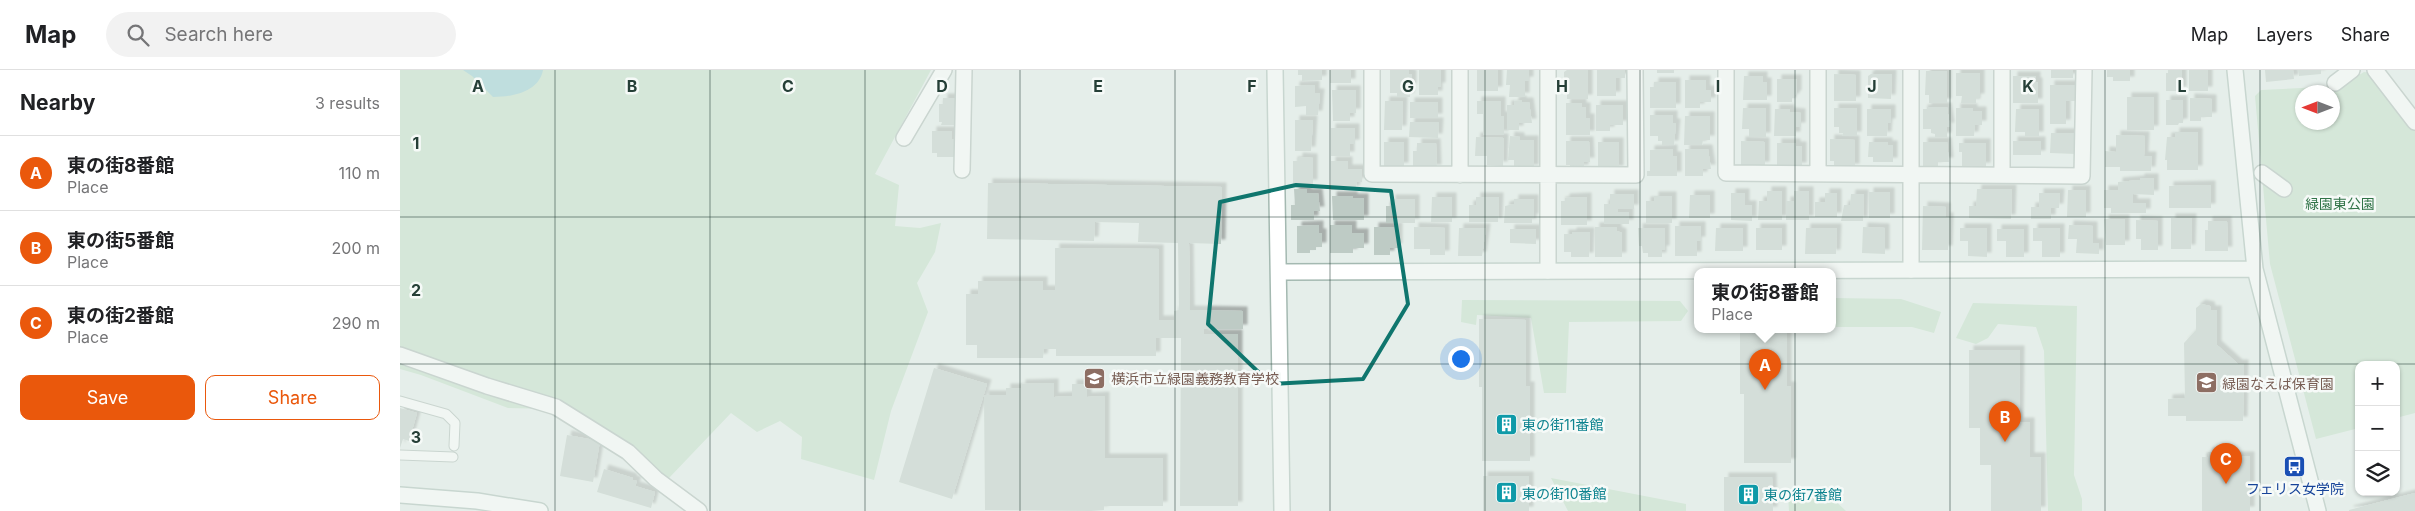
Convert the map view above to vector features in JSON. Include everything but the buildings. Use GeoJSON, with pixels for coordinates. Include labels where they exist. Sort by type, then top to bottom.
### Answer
{"type":"FeatureCollection","features":[{"type":"Feature","properties":{"kind":"street"},"geometry":{"type":"LineString","coordinates":[[904,138],[944,70]]}},
{"type":"Feature","properties":{"kind":"street"},"geometry":{"type":"LineString","coordinates":[[962,170],[964,70]]}},
{"type":"Feature","properties":{"kind":"street"},"geometry":{"type":"LineString","coordinates":[[1275,70],[1282,511]]}},
{"type":"Feature","properties":{"kind":"street"},"geometry":{"type":"LineString","coordinates":[[1372,70],[1372,174],[1548,175],[1636,174],[1635,70]]}},
{"type":"Feature","properties":{"kind":"street"},"geometry":{"type":"LineString","coordinates":[[1460,70],[1460,174]]}},
{"type":"Feature","properties":{"kind":"street"},"geometry":{"type":"LineString","coordinates":[[1548,70],[1548,271]]}},
{"type":"Feature","properties":{"kind":"street"},"geometry":{"type":"LineString","coordinates":[[1726,70],[1726,172],[2082,176],[2084,70]]}},
{"type":"Feature","properties":{"kind":"street"},"geometry":{"type":"LineString","coordinates":[[1818,70],[1818,173]]}},
{"type":"Feature","properties":{"kind":"street"},"geometry":{"type":"LineString","coordinates":[[1910,70],[1911,270]]}},
{"type":"Feature","properties":{"kind":"street"},"geometry":{"type":"LineString","coordinates":[[2002,70],[2002,175]]}},
{"type":"Feature","properties":{"kind":"street"},"geometry":{"type":"LineString","coordinates":[[2235,70],[2255,269],[2318,511]]}},
{"type":"Feature","properties":{"kind":"street"},"geometry":{"type":"LineString","coordinates":[[2334,83],[2352,70]]}},
{"type":"Feature","properties":{"kind":"street"},"geometry":{"type":"LineString","coordinates":[[2375,70],[2415,122]]}},
{"type":"Feature","properties":{"kind":"street"},"geometry":{"type":"LineString","coordinates":[[2262,173],[2284,189]]}},
{"type":"Feature","properties":{"kind":"street"},"geometry":{"type":"LineString","coordinates":[[1836,270],[2255,269]]}},
{"type":"Feature","properties":{"kind":"street"},"geometry":{"type":"LineString","coordinates":[[1279,272],[1694,271]]}},
{"type":"Feature","properties":{"kind":"street"},"geometry":{"type":"LineString","coordinates":[[400,355],[487,386],[556,407],[628,452],[656,479],[699,511]]}},
{"type":"Feature","properties":{"kind":"street"},"geometry":{"type":"LineString","coordinates":[[400,495],[477,501],[540,511]]}},
{"type":"Feature","properties":{"kind":"lane"},"geometry":{"type":"LineString","coordinates":[[400,401],[446,414],[455,423],[454,446]]}},
{"type":"Feature","properties":{"kind":"lane"},"geometry":{"type":"LineString","coordinates":[[400,454],[453,457]]}},
{"type":"Feature","properties":{"kind":"highlighted area"},"geometry":{"type":"Polygon","coordinates":[[[1296,185],[1391,191],[1408,304],[1363,379],[1271,384],[1208,324],[1220,202],[1296,185]]]}},
{"type":"Feature","properties":{"kind":"green space"},"geometry":{"type":"Polygon","coordinates":[[[400,70],[931,70],[875,174],[899,185],[895,226],[920,228],[941,223],[935,252],[917,283],[928,312],[891,411],[874,480],[801,459],[802,437],[780,421],[757,432],[731,413],[669,478],[651,477],[623,450],[551,409],[508,408],[400,369],[400,70]]]}},
{"type":"Feature","properties":{"kind":"green space","name":"緑園東公園"},"geometry":{"type":"Polygon","coordinates":[[[2364,72],[2372,73],[2415,129],[2415,413],[2400,417],[2400,361],[2355,361],[2355,429],[2316,439],[2270,264],[2255,96],[2261,90],[2295,88],[2295,130],[2340,130],[2340,86],[2364,72]]]}},
{"type":"Feature","properties":{"kind":"green space"},"geometry":{"type":"Polygon","coordinates":[[[1836,298],[1901,299],[1941,312],[1934,333],[1912,327],[1836,327],[1836,298]]]}},
{"type":"Feature","properties":{"kind":"green space"},"geometry":{"type":"Polygon","coordinates":[[[1462,300],[1680,301],[1688,311],[1681,321],[1569,322],[1566,393],[1544,393],[1531,318],[1477,315],[1476,325],[1461,322],[1462,300]]]}},
{"type":"Feature","properties":{"kind":"green space"},"geometry":{"type":"Polygon","coordinates":[[[1973,303],[2077,306],[2074,475],[2082,499],[2082,511],[2048,511],[2044,351],[2036,327],[1998,324],[1988,338],[1976,344],[1956,338],[1973,303]]]}},
{"type":"Feature","properties":{"kind":"green space"},"geometry":{"type":"Polygon","coordinates":[[[1551,478],[1686,504],[1686,511],[1568,511],[1551,478]]]}},
{"type":"Feature","properties":{"kind":"green space"},"geometry":{"type":"Polygon","coordinates":[[[1788,495],[1829,495],[1846,511],[1789,511],[1788,495]]]}},
{"type":"Feature","properties":{"kind":"water"},"geometry":{"type":"Polygon","coordinates":[[[463,70],[543,70],[536,84],[524,92],[493,97],[472,76],[463,70]]]}},
{"type":"Feature","properties":{"kind":"place","name":"横浜市立緑園義務教育学校"},"geometry":{"type":"Point","coordinates":[1095,378]}},
{"type":"Feature","properties":{"kind":"place","name":"緑園なえば保育園"},"geometry":{"type":"Point","coordinates":[2206,383]}},
{"type":"Feature","properties":{"kind":"place","name":"東の街8番館"},"geometry":{"type":"Point","coordinates":[1765,390]}},
{"type":"Feature","properties":{"kind":"place","name":"東の街11番館"},"geometry":{"type":"Point","coordinates":[1506,424]}},
{"type":"Feature","properties":{"kind":"place","name":"東の街5番館"},"geometry":{"type":"Point","coordinates":[2005,442]}},
{"type":"Feature","properties":{"kind":"place","name":"フェリス女学院"},"geometry":{"type":"Point","coordinates":[2295,466]}},
{"type":"Feature","properties":{"kind":"place","name":"東の街2番館"},"geometry":{"type":"Point","coordinates":[2226,484]}},
{"type":"Feature","properties":{"kind":"place","name":"東の街10番館"},"geometry":{"type":"Point","coordinates":[1506,493]}},
{"type":"Feature","properties":{"kind":"place","name":"東の街7番館"},"geometry":{"type":"Point","coordinates":[1748,494]}}]}
